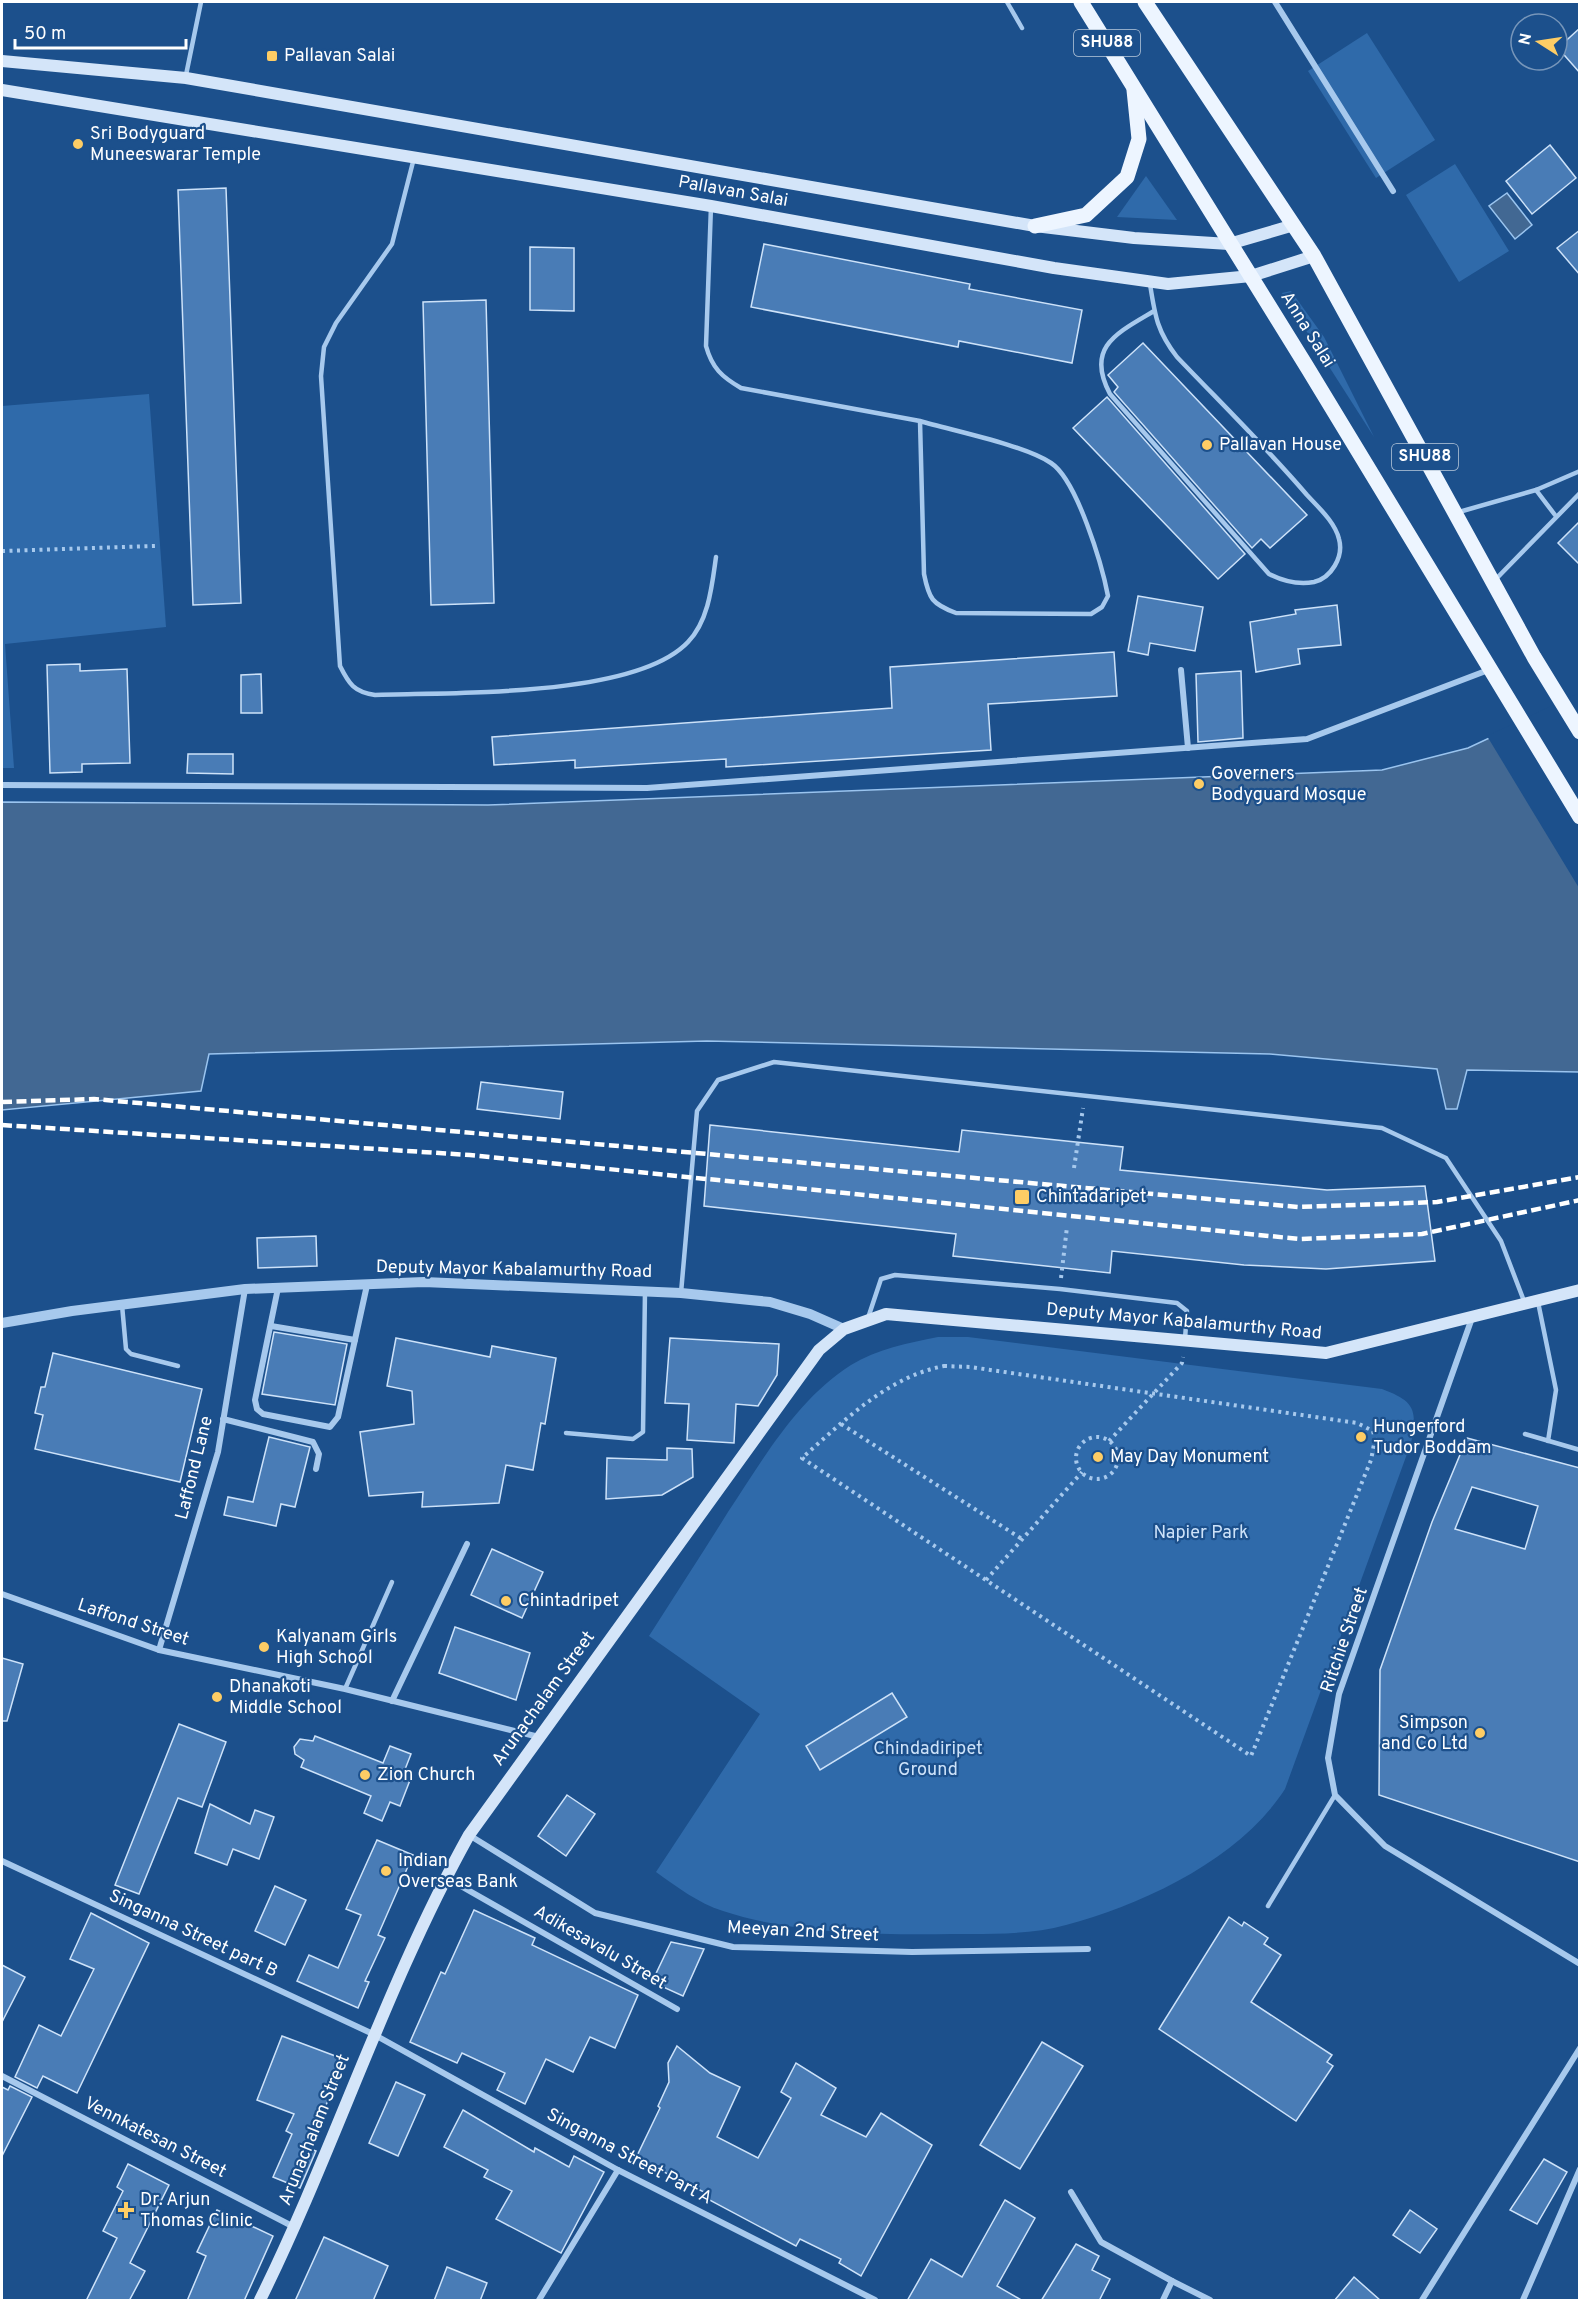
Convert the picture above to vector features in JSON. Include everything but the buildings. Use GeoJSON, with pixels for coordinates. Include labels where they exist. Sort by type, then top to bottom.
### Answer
{"type":"FeatureCollection","features":[{"type":"Feature","properties":{"kind":"main road","name":"Anna Salai"},"geometry":{"type":"LineString","coordinates":[[1081,2],[1494,675]]}},
{"type":"Feature","properties":{"kind":"main road","name":"SHU88"},"geometry":{"type":"LineString","coordinates":[[1144,2],[1314,256],[1534,657],[1580,732]]}},
{"type":"Feature","properties":{"kind":"main road","name":"Pallavan Salai"},"geometry":{"type":"LineString","coordinates":[[2,61],[186,78],[1035,226],[1134,238],[1229,244],[1294,225]]}},
{"type":"Feature","properties":{"kind":"main road"},"geometry":{"type":"LineString","coordinates":[[1035,226],[1086,215],[1127,177],[1139,139],[1133,84]]}},
{"type":"Feature","properties":{"kind":"main road","name":"Pallavan Salai"},"geometry":{"type":"LineString","coordinates":[[2,90],[711,206],[1043,266],[1168,284],[1251,276],[1314,256]]}},
{"type":"Feature","properties":{"kind":"main road","name":"SHU88"},"geometry":{"type":"LineString","coordinates":[[1494,675],[1580,817]]}},
{"type":"Feature","properties":{"kind":"main road","name":"Deputy Mayor Kabalamurthy Road"},"geometry":{"type":"LineString","coordinates":[[886,1314],[1326,1353],[1580,1290]]}},
{"type":"Feature","properties":{"kind":"main road","name":"Arunachalam Street"},"geometry":{"type":"LineString","coordinates":[[260,2301],[296,2227],[373,2034],[445,1877],[469,1835],[819,1350],[844,1329],[868,1318],[886,1314]]}},
{"type":"Feature","properties":{"kind":"street"},"geometry":{"type":"LineString","coordinates":[[1275,2],[1393,191]]}},
{"type":"Feature","properties":{"kind":"street"},"geometry":{"type":"LineString","coordinates":[[1181,670],[1188,748]]}},
{"type":"Feature","properties":{"kind":"street"},"geometry":{"type":"LineString","coordinates":[[2,785],[647,788],[1307,739],[1494,675]]}},
{"type":"Feature","properties":{"kind":"street","name":"Deputy Mayor Kabalamurthy Road"},"geometry":{"type":"LineString","coordinates":[[2,1323],[245,1290],[424,1282],[681,1293],[770,1302],[810,1314],[844,1329]]}},
{"type":"Feature","properties":{"kind":"street"},"geometry":{"type":"LineString","coordinates":[[278,1288],[255,1400],[257,1409],[263,1414],[330,1428],[338,1417],[367,1284]]}},
{"type":"Feature","properties":{"kind":"street","name":"Laffond Lane"},"geometry":{"type":"LineString","coordinates":[[159,1650],[218,1452],[245,1290]]}},
{"type":"Feature","properties":{"kind":"street","name":"Ritchie Street"},"geometry":{"type":"LineString","coordinates":[[1335,1795],[1328,1758],[1340,1694],[1473,1317]]}},
{"type":"Feature","properties":{"kind":"street"},"geometry":{"type":"LineString","coordinates":[[271,1326],[355,1340]]}},
{"type":"Feature","properties":{"kind":"street"},"geometry":{"type":"LineString","coordinates":[[223,1419],[313,1442],[319,1454],[316,1469]]}},
{"type":"Feature","properties":{"kind":"street"},"geometry":{"type":"LineString","coordinates":[[392,1701],[467,1544]]}},
{"type":"Feature","properties":{"kind":"street","name":"Laffond Street"},"geometry":{"type":"LineString","coordinates":[[2,1594],[159,1650],[345,1689],[539,1737]]}},
{"type":"Feature","properties":{"kind":"street"},"geometry":{"type":"LineString","coordinates":[[1335,1795],[1385,1846],[1580,1964]]}},
{"type":"Feature","properties":{"kind":"street","name":"Meeyan 2nd Street"},"geometry":{"type":"LineString","coordinates":[[469,1835],[595,1913],[733,1947],[912,1952],[1088,1949]]}},
{"type":"Feature","properties":{"kind":"street","name":"Singanna Street part B"},"geometry":{"type":"LineString","coordinates":[[2,1861],[373,2034]]}},
{"type":"Feature","properties":{"kind":"street","name":"Adikesavalu Street"},"geometry":{"type":"LineString","coordinates":[[445,1877],[677,2009]]}},
{"type":"Feature","properties":{"kind":"street","name":"Singanna Street Part A"},"geometry":{"type":"LineString","coordinates":[[373,2034],[618,2170],[875,2301]]}},
{"type":"Feature","properties":{"kind":"street"},"geometry":{"type":"LineString","coordinates":[[1422,2301],[1580,2048]]}},
{"type":"Feature","properties":{"kind":"street","name":"Vennkatesan Street"},"geometry":{"type":"LineString","coordinates":[[2,2076],[296,2227]]}},
{"type":"Feature","properties":{"kind":"street"},"geometry":{"type":"LineString","coordinates":[[1523,2301],[1580,2169]]}},
{"type":"Feature","properties":{"kind":"street"},"geometry":{"type":"LineString","coordinates":[[539,2301],[618,2170]]}},
{"type":"Feature","properties":{"kind":"street"},"geometry":{"type":"LineString","coordinates":[[1071,2192],[1101,2242],[1210,2301]]}},
{"type":"Feature","properties":{"kind":"street"},"geometry":{"type":"LineString","coordinates":[[1163,2301],[1172,2281]]}},
{"type":"Feature","properties":{"kind":"lane"},"geometry":{"type":"LineString","coordinates":[[186,78],[201,2]]}},
{"type":"Feature","properties":{"kind":"lane"},"geometry":{"type":"LineString","coordinates":[[1006,2],[1022,28]]}},
{"type":"Feature","properties":{"kind":"lane"},"geometry":{"type":"LineString","coordinates":[[414,158],[392,244],[336,323],[324,347],[321,376],[340,666],[349,684],[360,693],[375,695],[544,688],[608,680],[632,673],[667,658],[688,642],[701,622],[711,593],[716,557]]}},
{"type":"Feature","properties":{"kind":"lane"},"geometry":{"type":"LineString","coordinates":[[711,206],[706,346],[710,362],[722,377],[741,388],[920,421],[1039,456],[1059,470],[1074,491],[1105,578],[1108,596],[1102,607],[1091,614],[956,613],[940,607],[928,596],[924,574],[920,421]]}},
{"type":"Feature","properties":{"kind":"lane"},"geometry":{"type":"LineString","coordinates":[[1150,281],[1154,311],[1163,339],[1177,357],[1280,464],[1328,520],[1339,538],[1340,549],[1338,560],[1330,573],[1314,582],[1295,583],[1282,581],[1269,574],[1110,394],[1102,378],[1100,367],[1101,356],[1106,344],[1122,330],[1154,311]]}},
{"type":"Feature","properties":{"kind":"lane"},"geometry":{"type":"LineString","coordinates":[[1456,513],[1536,490],[1580,471]]}},
{"type":"Feature","properties":{"kind":"lane"},"geometry":{"type":"LineString","coordinates":[[1536,490],[1555,516]]}},
{"type":"Feature","properties":{"kind":"lane"},"geometry":{"type":"LineString","coordinates":[[1494,581],[1555,516],[1580,493]]}},
{"type":"Feature","properties":{"kind":"lane"},"geometry":{"type":"LineString","coordinates":[[681,1293],[697,1111],[718,1080],[774,1062],[1382,1128],[1446,1158],[1501,1241],[1525,1304]]}},
{"type":"Feature","properties":{"kind":"lane"},"geometry":{"type":"LineString","coordinates":[[868,1318],[881,1279],[895,1275],[1070,1290],[1176,1303],[1187,1311],[1185,1342]]}},
{"type":"Feature","properties":{"kind":"lane"},"geometry":{"type":"LineString","coordinates":[[566,1433],[633,1438],[643,1432],[645,1291]]}},
{"type":"Feature","properties":{"kind":"lane"},"geometry":{"type":"LineString","coordinates":[[1538,1301],[1556,1390],[1548,1441]]}},
{"type":"Feature","properties":{"kind":"lane"},"geometry":{"type":"LineString","coordinates":[[122,1305],[126,1349],[131,1354],[178,1366]]}},
{"type":"Feature","properties":{"kind":"lane"},"geometry":{"type":"LineString","coordinates":[[1525,1434],[1580,1450]]}},
{"type":"Feature","properties":{"kind":"lane"},"geometry":{"type":"LineString","coordinates":[[345,1689],[392,1582]]}},
{"type":"Feature","properties":{"kind":"lane"},"geometry":{"type":"LineString","coordinates":[[1268,1906],[1335,1795]]}},
{"type":"Feature","properties":{"kind":"path"},"geometry":{"type":"LineString","coordinates":[[2,551],[155,546]]}},
{"type":"Feature","properties":{"kind":"path"},"geometry":{"type":"LineString","coordinates":[[1074,1168],[1085,1096]]}},
{"type":"Feature","properties":{"kind":"path"},"geometry":{"type":"LineString","coordinates":[[1109,1442],[1182,1363],[1185,1342]]}},
{"type":"Feature","properties":{"kind":"path"},"geometry":{"type":"LineString","coordinates":[[944,1366],[970,1366],[1357,1423],[1373,1431],[1375,1439],[1371,1460],[1251,1756],[802,1458],[841,1424],[889,1388],[922,1370],[944,1366]]}},
{"type":"Feature","properties":{"kind":"path"},"geometry":{"type":"LineString","coordinates":[[841,1424],[1022,1539]]}},
{"type":"Feature","properties":{"kind":"path"},"geometry":{"type":"LineString","coordinates":[[1099,1437],[1109,1442],[1118,1455],[1115,1468],[1111,1473],[1106,1477],[1093,1478],[1082,1472],[1076,1459],[1080,1446],[1092,1438],[1099,1437]]}},
{"type":"Feature","properties":{"kind":"path"},"geometry":{"type":"LineString","coordinates":[[986,1580],[1082,1472]]}},
{"type":"Feature","properties":{"kind":"green space"},"geometry":{"type":"Polygon","coordinates":[[[1367,33],[1435,140],[1376,178],[1308,71],[1367,33]]]}},
{"type":"Feature","properties":{"kind":"green space"},"geometry":{"type":"Polygon","coordinates":[[[1455,164],[1509,251],[1459,282],[1406,195],[1455,164]]]}},
{"type":"Feature","properties":{"kind":"green space"},"geometry":{"type":"Polygon","coordinates":[[[1146,176],[1177,220],[1117,217],[1146,176]]]}},
{"type":"Feature","properties":{"kind":"green space"},"geometry":{"type":"Polygon","coordinates":[[[1291,291],[1324,337],[1374,437],[1282,293],[1291,291]]]}},
{"type":"Feature","properties":{"kind":"green space"},"geometry":{"type":"Polygon","coordinates":[[[149,394],[166,627],[5,644],[14,768],[2,768],[2,406],[149,394]]]}},
{"type":"Feature","properties":{"kind":"green space"},"geometry":{"type":"Polygon","coordinates":[[[938,1337],[968,1337],[1382,1389],[1407,1402],[1414,1422],[1411,1443],[1285,1789],[1266,1814],[1243,1837],[1188,1875],[1127,1905],[1052,1928],[995,1934],[896,1934],[836,1931],[807,1929],[750,1919],[714,1908],[688,1894],[656,1872],[760,1714],[649,1636],[768,1452],[797,1413],[814,1395],[861,1359],[893,1347],[938,1337]]]}},
{"type":"Feature","properties":{"kind":"shaded area"},"geometry":{"type":"Polygon","coordinates":[[[1507,193],[1532,225],[1515,239],[1489,206],[1507,193]]]}},
{"type":"Feature","properties":{"kind":"shaded area"},"geometry":{"type":"Polygon","coordinates":[[[1579,696],[1579,1072],[1467,1070],[1457,1109],[1446,1109],[1437,1069],[1270,1054],[707,1041],[209,1054],[201,1091],[2,1110],[2,802],[488,805],[1382,770],[1468,748],[1579,696]]]}},
{"type":"Feature","properties":{"kind":"pier"},"geometry":{"type":"Polygon","coordinates":[[[1580,693],[1579,888],[1487,736],[1580,693]]]}},
{"type":"Feature","properties":{"kind":"railway"},"geometry":{"type":"LineString","coordinates":[[2,1102],[94,1099],[1298,1207],[1437,1202],[1580,1177]]}},
{"type":"Feature","properties":{"kind":"railway"},"geometry":{"type":"LineString","coordinates":[[2,1125],[470,1155],[1299,1239],[1422,1234],[1580,1200]]}},
{"type":"Feature","properties":{"kind":"place","name":"Pallavan Salai"},"geometry":{"type":"Point","coordinates":[272,56]}},
{"type":"Feature","properties":{"kind":"place","name":"Sri Bodyguard Muneeswarar Temple"},"geometry":{"type":"Point","coordinates":[78,144]}},
{"type":"Feature","properties":{"kind":"place","name":"Pallavan House"},"geometry":{"type":"Point","coordinates":[1207,445]}},
{"type":"Feature","properties":{"kind":"place","name":"Governers Bodyguard Mosque"},"geometry":{"type":"Point","coordinates":[1199,784]}},
{"type":"Feature","properties":{"kind":"place","name":"Chintadaripet"},"geometry":{"type":"Point","coordinates":[1022,1197]}},
{"type":"Feature","properties":{"kind":"place","name":"Hungerford Tudor Boddam"},"geometry":{"type":"Point","coordinates":[1361,1437]}},
{"type":"Feature","properties":{"kind":"place","name":"May Day Monument"},"geometry":{"type":"Point","coordinates":[1098,1457]}},
{"type":"Feature","properties":{"kind":"place","name":"Chintadripet"},"geometry":{"type":"Point","coordinates":[506,1601]}},
{"type":"Feature","properties":{"kind":"place","name":"Kalyanam Girls High School"},"geometry":{"type":"Point","coordinates":[264,1647]}},
{"type":"Feature","properties":{"kind":"place","name":"Dhanakoti Middle School"},"geometry":{"type":"Point","coordinates":[217,1697]}},
{"type":"Feature","properties":{"kind":"place","name":"Simpson and Co Ltd"},"geometry":{"type":"Point","coordinates":[1480,1733]}},
{"type":"Feature","properties":{"kind":"place","name":"Zion Church"},"geometry":{"type":"Point","coordinates":[365,1775]}},
{"type":"Feature","properties":{"kind":"place","name":"Indian Overseas Bank"},"geometry":{"type":"Point","coordinates":[386,1871]}},
{"type":"Feature","properties":{"kind":"place","name":"Dr. Arjun Thomas Clinic"},"geometry":{"type":"Point","coordinates":[126,2210]}},
{"type":"Feature","properties":{"kind":"park label","name":"Napier Park"},"geometry":{"type":"Point","coordinates":[1201,1533]}},
{"type":"Feature","properties":{"kind":"park label","name":"Chindadiripet Ground"},"geometry":{"type":"Point","coordinates":[928,1759]}}]}
